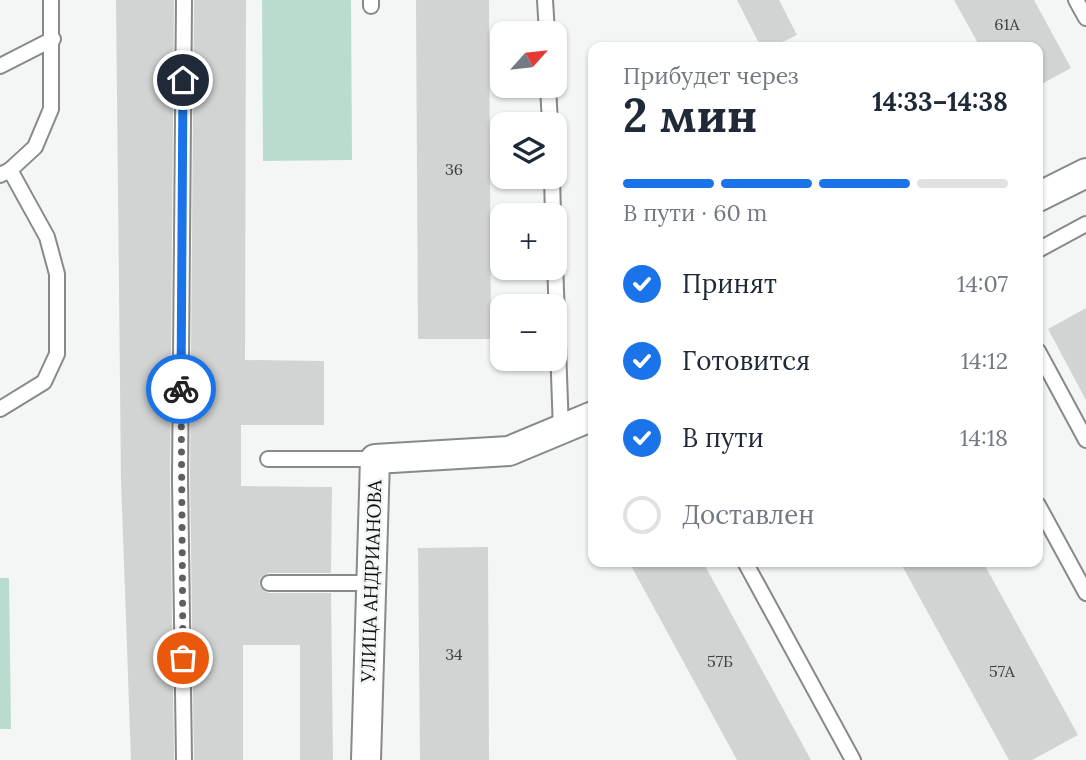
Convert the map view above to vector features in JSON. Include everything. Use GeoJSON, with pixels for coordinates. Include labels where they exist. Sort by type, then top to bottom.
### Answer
{"type":"FeatureCollection","features":[{"type":"Feature","properties":{"kind":"street"},"geometry":{"type":"LineString","coordinates":[[1043,194],[1086,173]]}},
{"type":"Feature","properties":{"kind":"street","name":"УЛИЦА АНДРИАНОВА"},"geometry":{"type":"LineString","coordinates":[[366,760],[375,459],[509,451],[588,418]]}},
{"type":"Feature","properties":{"kind":"lane"},"geometry":{"type":"LineString","coordinates":[[0,410],[44,382],[57,354],[57,274],[47,237],[5,173],[35,148],[51,109],[51,0]]}},
{"type":"Feature","properties":{"kind":"lane"},"geometry":{"type":"LineString","coordinates":[[184,0],[180,478],[184,760]]}},
{"type":"Feature","properties":{"kind":"lane"},"geometry":{"type":"LineString","coordinates":[[545,0],[546,21]]}},
{"type":"Feature","properties":{"kind":"lane"},"geometry":{"type":"LineString","coordinates":[[1076,0],[1086,18]]}},
{"type":"Feature","properties":{"kind":"lane"},"geometry":{"type":"LineString","coordinates":[[0,65],[52,39]]}},
{"type":"Feature","properties":{"kind":"lane"},"geometry":{"type":"LineString","coordinates":[[1043,247],[1086,224]]}},
{"type":"Feature","properties":{"kind":"lane"},"geometry":{"type":"LineString","coordinates":[[556,280],[561,431]]}},
{"type":"Feature","properties":{"kind":"lane"},"geometry":{"type":"LineString","coordinates":[[1043,360],[1086,440]]}},
{"type":"Feature","properties":{"kind":"lane"},"geometry":{"type":"LineString","coordinates":[[268,459],[375,459]]}},
{"type":"Feature","properties":{"kind":"lane"},"geometry":{"type":"LineString","coordinates":[[1043,514],[1086,593]]}},
{"type":"Feature","properties":{"kind":"lane"},"geometry":{"type":"LineString","coordinates":[[748,567],[853,760]]}},
{"type":"Feature","properties":{"kind":"lane"},"geometry":{"type":"LineString","coordinates":[[269,583],[371,583]]}},
{"type":"Feature","properties":{"kind":"green space"},"geometry":{"type":"Polygon","coordinates":[[[262,0],[351,0],[352,160],[263,161],[262,0]]]}},
{"type":"Feature","properties":{"kind":"green space"},"geometry":{"type":"Polygon","coordinates":[[[0,578],[9,578],[11,729],[0,729],[0,578]]]}},
{"type":"Feature","properties":{"kind":"building"},"geometry":{"type":"Polygon","coordinates":[[[116,0],[174,0],[170,478],[174,760],[131,760],[121,479],[116,0]]]}},
{"type":"Feature","properties":{"kind":"building"},"geometry":{"type":"Polygon","coordinates":[[[194,0],[246,0],[245,360],[324,361],[324,425],[241,425],[241,486],[332,487],[331,573],[268,573],[261,578],[259,584],[269,593],[331,593],[333,760],[300,760],[300,645],[243,645],[243,760],[194,760],[190,478],[194,0]]]}},
{"type":"Feature","properties":{"kind":"building"},"geometry":{"type":"Polygon","coordinates":[[[416,0],[489,0],[490,339],[418,339],[416,0]]]}},
{"type":"Feature","properties":{"kind":"building"},"geometry":{"type":"Polygon","coordinates":[[[737,0],[779,0],[797,35],[782,42],[758,42],[737,0]]]}},
{"type":"Feature","properties":{"kind":"building"},"geometry":{"type":"Polygon","coordinates":[[[954,0],[1034,0],[1071,68],[1043,83],[1043,42],[977,42],[954,0]]]}},
{"type":"Feature","properties":{"kind":"building"},"geometry":{"type":"Polygon","coordinates":[[[1086,308],[1086,400],[1048,329],[1086,308]]]}},
{"type":"Feature","properties":{"kind":"building"},"geometry":{"type":"Polygon","coordinates":[[[488,547],[489,760],[420,760],[418,548],[488,547]]]}},
{"type":"Feature","properties":{"kind":"building"},"geometry":{"type":"Polygon","coordinates":[[[632,567],[706,567],[811,760],[737,760],[632,567]]]}},
{"type":"Feature","properties":{"kind":"building"},"geometry":{"type":"Polygon","coordinates":[[[903,567],[986,567],[1078,735],[1032,760],[1009,760],[903,567]]]}},
{"type":"Feature","properties":{"kind":"way so far"},"geometry":{"type":"LineString","coordinates":[[181,389],[183,658]]}},
{"type":"Feature","properties":{"kind":"route"},"geometry":{"type":"LineString","coordinates":[[181,389],[183,80]]}}]}
